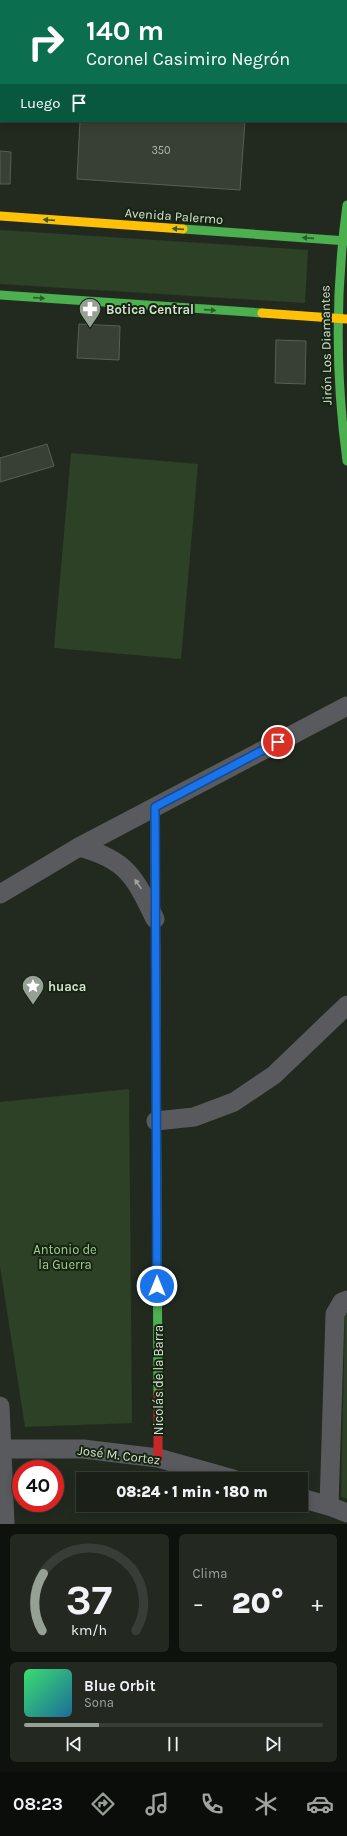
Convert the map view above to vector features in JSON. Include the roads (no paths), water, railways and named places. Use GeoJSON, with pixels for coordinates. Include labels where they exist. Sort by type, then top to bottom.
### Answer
{"type":"FeatureCollection","features":[{"type":"Feature","properties":{"kind":"street","name":"Jirón Los Diamantes"},"geometry":{"type":"LineString","coordinates":[[347,206],[336,318],[336,366],[347,461]]}},
{"type":"Feature","properties":{"kind":"street","name":"Avenida Palermo"},"geometry":{"type":"LineString","coordinates":[[0,216],[344,241]]}},
{"type":"Feature","properties":{"kind":"street"},"geometry":{"type":"LineString","coordinates":[[0,295],[347,319]]}},
{"type":"Feature","properties":{"kind":"street"},"geometry":{"type":"LineString","coordinates":[[0,894],[79,847],[347,706]]}},
{"type":"Feature","properties":{"kind":"street","name":"Nicolás de la Barra"},"geometry":{"type":"LineString","coordinates":[[155,807],[158,1458]]}},
{"type":"Feature","properties":{"kind":"street","name":"Nicolás de la Barra"},"geometry":{"type":"LineString","coordinates":[[79,847],[96,851],[113,859],[128,872],[139,885],[155,919]]}},
{"type":"Feature","properties":{"kind":"street"},"geometry":{"type":"LineString","coordinates":[[156,1121],[194,1117],[234,1102],[274,1075],[347,1005]]}},
{"type":"Feature","properties":{"kind":"street"},"geometry":{"type":"LineString","coordinates":[[329,1506],[335,1314],[342,1302],[347,1300]]}},
{"type":"Feature","properties":{"kind":"street"},"geometry":{"type":"LineString","coordinates":[[0,1406],[5,1524]]}},
{"type":"Feature","properties":{"kind":"street","name":"José M. Cortez"},"geometry":{"type":"LineString","coordinates":[[2,1449],[83,1448],[158,1458],[208,1472]]}},
{"type":"Feature","properties":{"kind":"street"},"geometry":{"type":"LineString","coordinates":[[308,1500],[347,1513]]}},
{"type":"Feature","properties":{"kind":"place","name":"Botica Central"},"geometry":{"type":"Point","coordinates":[90,328]}},
{"type":"Feature","properties":{"kind":"place","name":"huaca"},"geometry":{"type":"Point","coordinates":[33,1006]}},
{"type":"Feature","properties":{"kind":"park label","name":"Antonio de la Guerra"},"geometry":{"type":"Point","coordinates":[65,1256]}}]}
